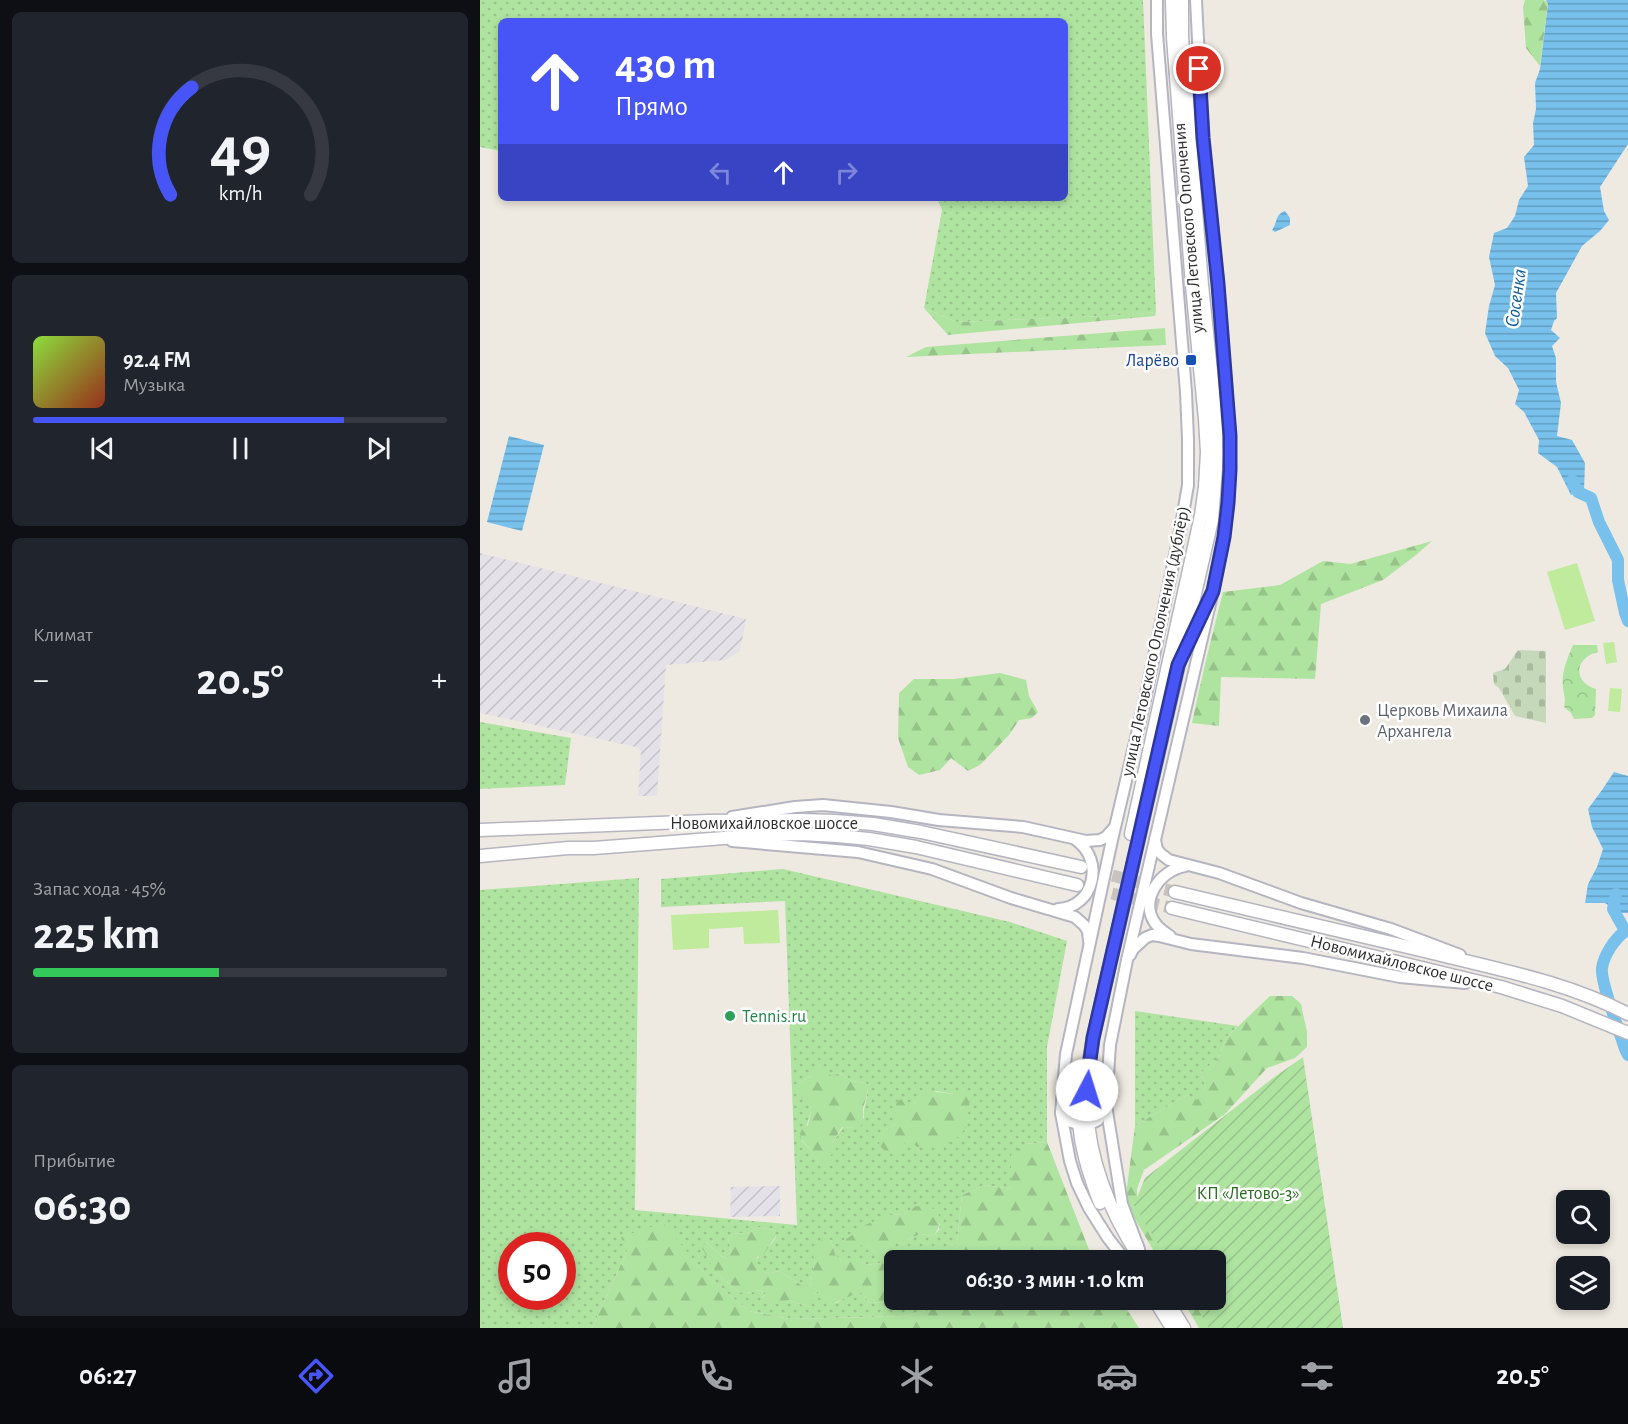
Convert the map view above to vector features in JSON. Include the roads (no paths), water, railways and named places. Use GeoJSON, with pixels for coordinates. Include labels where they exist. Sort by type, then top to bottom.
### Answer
{"type":"FeatureCollection","features":[{"type":"Feature","properties":{"kind":"main road","name":"улица Летовского Ополчения"},"geometry":{"type":"LineString","coordinates":[[1125,1250],[1102,1209],[1088,1170],[1078,1093],[1085,1035],[1160,722],[1205,487],[1207,452],[1205,419],[1173,48],[1172,0]]}},
{"type":"Feature","properties":{"kind":"main road","name":"улица Летовского Ополчения"},"geometry":{"type":"LineString","coordinates":[[1160,722],[1178,665],[1212,519],[1217,454],[1216,419],[1202,285],[1183,49],[1182,0]]}},
{"type":"Feature","properties":{"kind":"main road","name":"Новомихайловское шоссе"},"geometry":{"type":"LineString","coordinates":[[480,830],[708,821],[801,820],[873,825],[921,832],[1081,867]]}},
{"type":"Feature","properties":{"kind":"main road","name":"Новомихайловское шоссе"},"geometry":{"type":"LineString","coordinates":[[480,856],[707,838],[801,834],[869,839],[916,847],[1077,885]]}},
{"type":"Feature","properties":{"kind":"main road","name":"Новомихайловское шоссе"},"geometry":{"type":"LineString","coordinates":[[1175,892],[1500,970],[1564,988],[1626,1013]]}},
{"type":"Feature","properties":{"kind":"main road","name":"Новомихайловское шоссе"},"geometry":{"type":"LineString","coordinates":[[1172,908],[1501,987],[1562,1006],[1628,1033]]}},
{"type":"Feature","properties":{"kind":"main road","name":"улица Летовского Ополчения"},"geometry":{"type":"LineString","coordinates":[[1083,1125],[1109,1205],[1135,1250]]}},
{"type":"Feature","properties":{"kind":"main road"},"geometry":{"type":"LineString","coordinates":[[1161,1310],[1172,1328]]}},
{"type":"Feature","properties":{"kind":"main road"},"geometry":{"type":"LineString","coordinates":[[1173,1310],[1184,1328]]}},
{"type":"Feature","properties":{"kind":"street","name":"улица Летовского Ополчения (дублёр)"},"geometry":{"type":"LineString","coordinates":[[1117,1250],[1089,1208],[1077,1183],[1070,1161],[1061,1113],[1066,1054],[1137,732],[1188,485],[1186,392],[1157,34],[1157,0]]}},
{"type":"Feature","properties":{"kind":"street"},"geometry":{"type":"LineString","coordinates":[[1138,1250],[1122,1204],[1106,1105],[1110,1045],[1127,960],[1213,591],[1224,537],[1230,470],[1230,436],[1219,293],[1203,138],[1196,0]]}},
{"type":"Feature","properties":{"kind":"street"},"geometry":{"type":"LineString","coordinates":[[1178,665],[1213,591]]}},
{"type":"Feature","properties":{"kind":"street"},"geometry":{"type":"LineString","coordinates":[[1137,732],[1148,723],[1160,722],[1173,730],[1178,741]]}},
{"type":"Feature","properties":{"kind":"street"},"geometry":{"type":"LineString","coordinates":[[708,821],[795,807],[823,805],[939,820],[1023,827],[1086,841],[1106,837],[1116,825]]}},
{"type":"Feature","properties":{"kind":"street"},"geometry":{"type":"LineString","coordinates":[[707,838],[858,852],[932,869],[1001,895],[1065,913],[1080,920],[1088,931],[1089,947]]}},
{"type":"Feature","properties":{"kind":"street"},"geometry":{"type":"LineString","coordinates":[[1051,910],[1065,909],[1083,900],[1091,879],[1092,859],[1082,844],[1074,838]]}},
{"type":"Feature","properties":{"kind":"street"},"geometry":{"type":"LineString","coordinates":[[1155,839],[1157,849],[1165,858],[1219,873],[1301,903],[1391,929],[1500,970]]}},
{"type":"Feature","properties":{"kind":"street"},"geometry":{"type":"LineString","coordinates":[[1174,939],[1162,931],[1151,915],[1151,897],[1154,888],[1167,872],[1188,866]]}},
{"type":"Feature","properties":{"kind":"street"},"geometry":{"type":"LineString","coordinates":[[1127,960],[1134,949],[1145,938],[1152,935],[1214,948],[1303,958],[1400,977],[1501,987]]}},
{"type":"Feature","properties":{"kind":"street"},"geometry":{"type":"LineString","coordinates":[[1061,1113],[1068,1121],[1083,1125],[1098,1120],[1106,1105]]}},
{"type":"Feature","properties":{"kind":"water"},"geometry":{"type":"Polygon","coordinates":[[[1546,0],[1628,0],[1628,144],[1600,187],[1604,211],[1609,220],[1582,246],[1556,293],[1557,318],[1551,330],[1560,338],[1552,346],[1556,358],[1556,382],[1561,403],[1557,436],[1572,440],[1585,463],[1584,491],[1571,495],[1557,467],[1538,453],[1539,440],[1524,412],[1515,404],[1519,390],[1508,368],[1495,356],[1485,333],[1495,285],[1489,257],[1494,233],[1507,228],[1528,186],[1524,157],[1534,145],[1535,83],[1540,69],[1548,4],[1546,0]]]}},
{"type":"Feature","properties":{"kind":"water"},"geometry":{"type":"Polygon","coordinates":[[[1285,211],[1290,218],[1290,225],[1275,232],[1272,230],[1278,217],[1285,211]]]}},
{"type":"Feature","properties":{"kind":"water"},"geometry":{"type":"Polygon","coordinates":[[[509,436],[544,445],[522,531],[487,522],[509,436]]]}},
{"type":"Feature","properties":{"kind":"water"},"geometry":{"type":"Polygon","coordinates":[[[1614,772],[1628,776],[1628,913],[1620,913],[1605,903],[1585,903],[1588,884],[1603,849],[1592,827],[1588,809],[1614,772]]]}},
{"type":"Feature","properties":{"kind":"waterway","name":"Сосенка"},"geometry":{"type":"LineString","coordinates":[[1572,480],[1578,492],[1591,498],[1599,522],[1618,560],[1618,580],[1628,621]]}},
{"type":"Feature","properties":{"kind":"waterway","name":"Сосенка"},"geometry":{"type":"LineString","coordinates":[[1616,894],[1613,909],[1624,932],[1607,953],[1602,975],[1628,1055]]}},
{"type":"Feature","properties":{"kind":"tunnel"},"geometry":{"type":"LineString","coordinates":[[1095,871],[1175,892]]}},
{"type":"Feature","properties":{"kind":"tunnel"},"geometry":{"type":"LineString","coordinates":[[1077,885],[1172,908]]}},
{"type":"Feature","properties":{"kind":"place","name":"Ларёво"},"geometry":{"type":"Point","coordinates":[1191,360]}},
{"type":"Feature","properties":{"kind":"place","name":"Церковь Михаила Архангела"},"geometry":{"type":"Point","coordinates":[1365,720]}},
{"type":"Feature","properties":{"kind":"place","name":"Tennis.ru"},"geometry":{"type":"Point","coordinates":[730,1016]}},
{"type":"Feature","properties":{"kind":"park label","name":"КП «Летово-3»"},"geometry":{"type":"Point","coordinates":[1248,1193]}}]}
